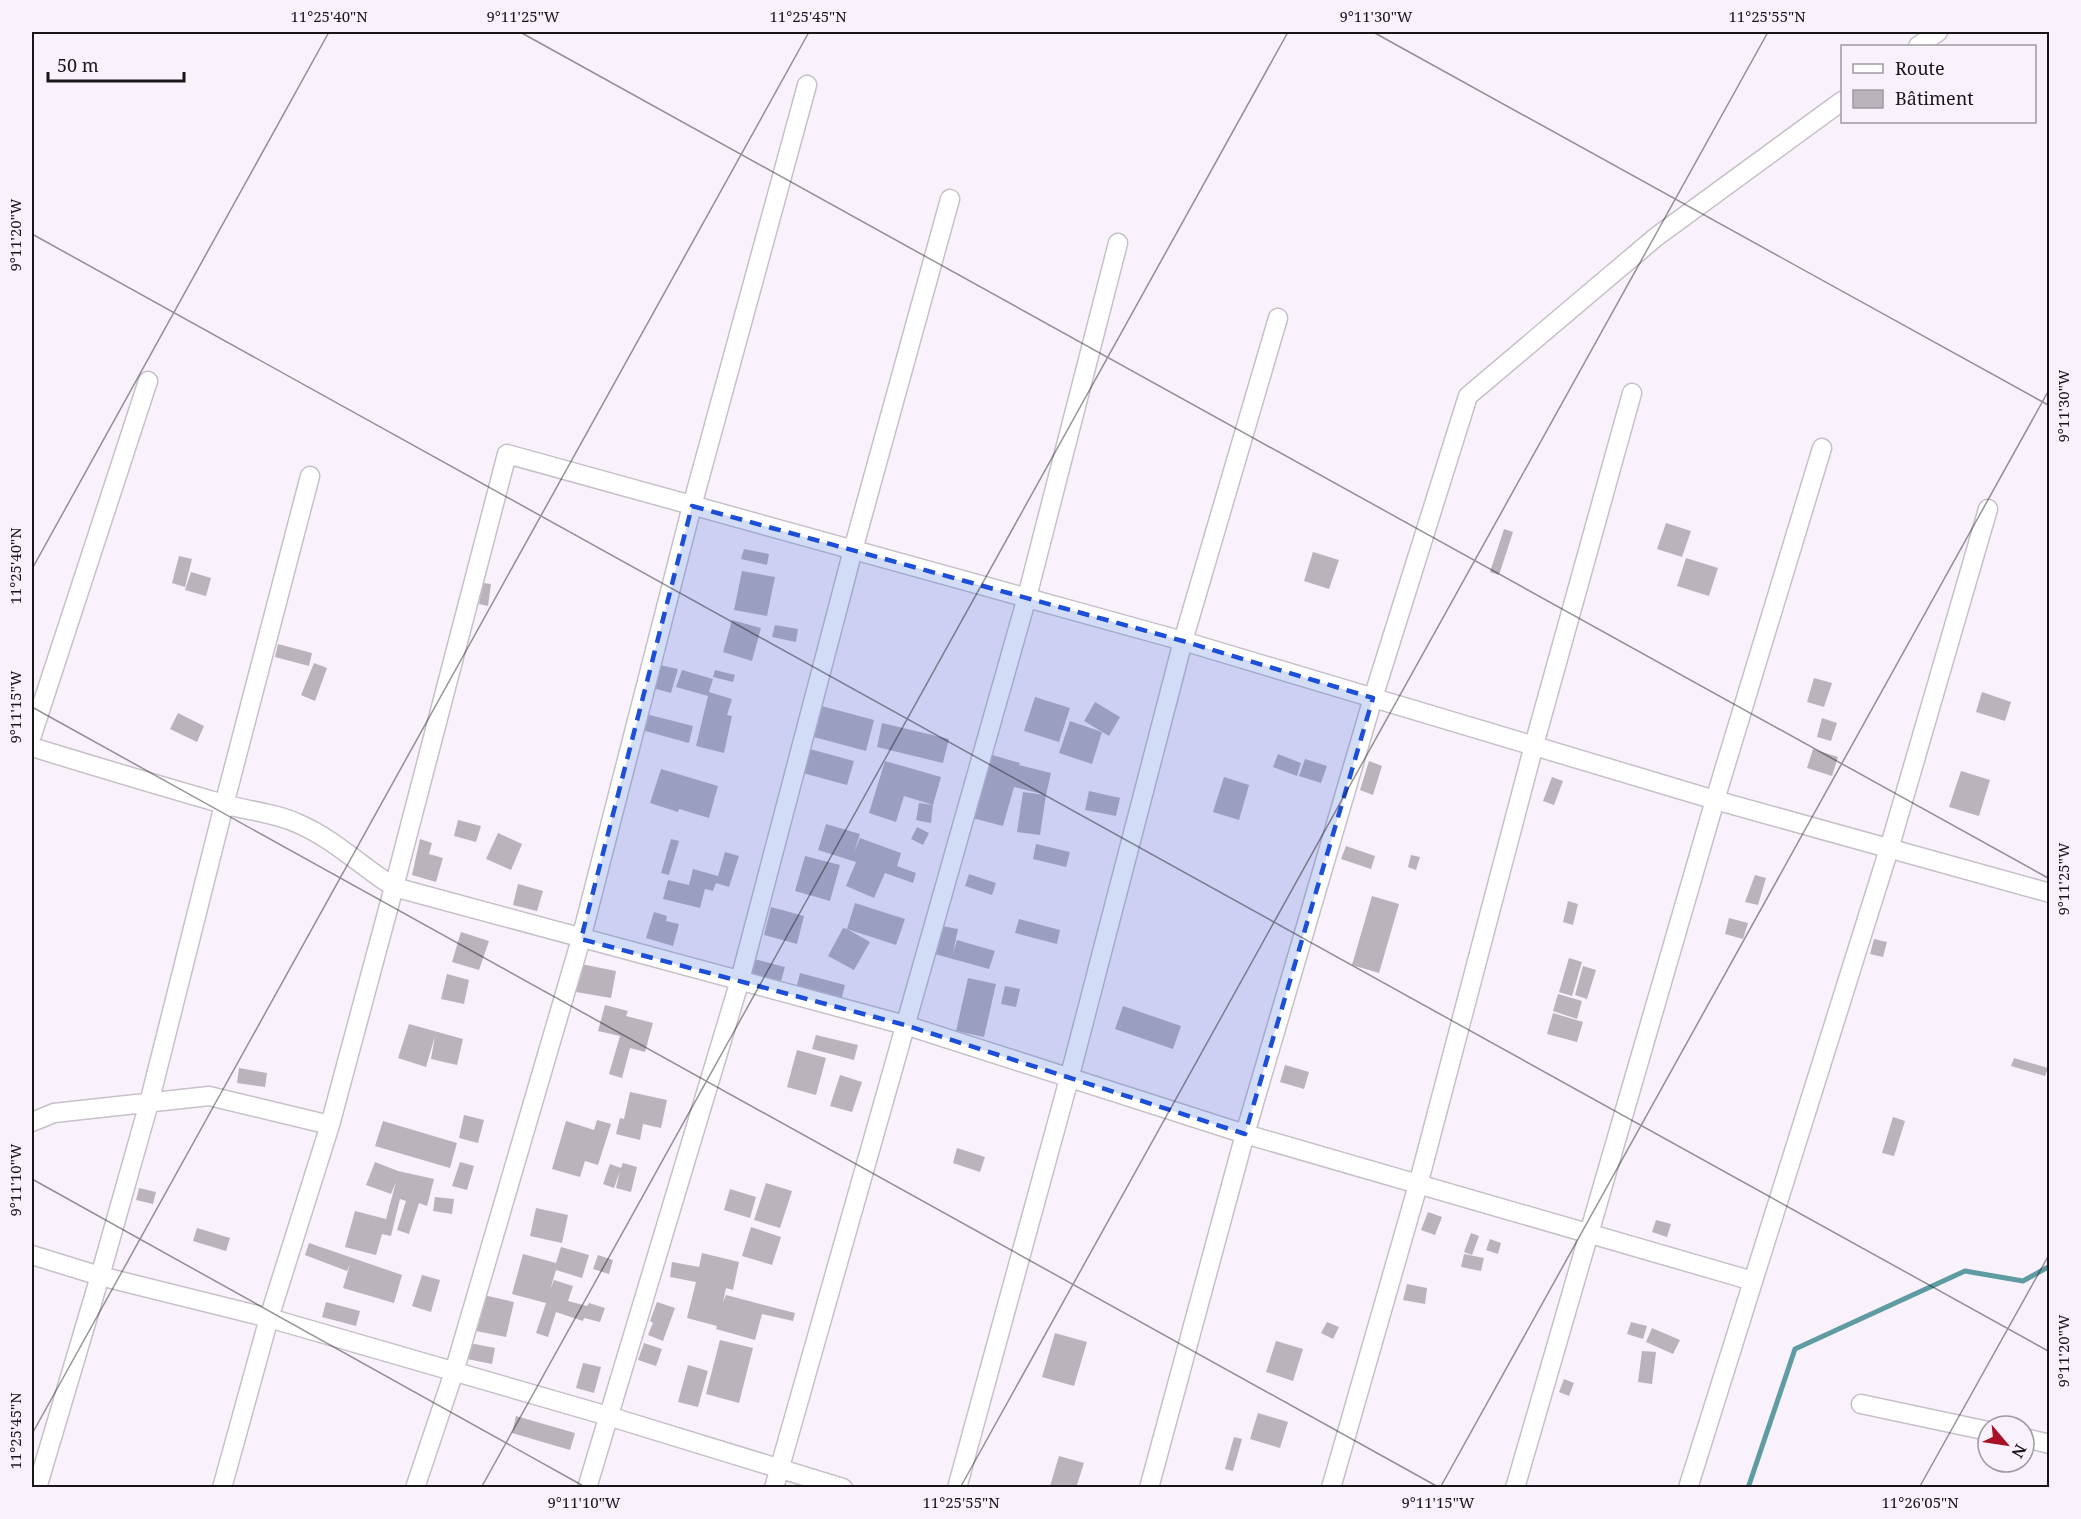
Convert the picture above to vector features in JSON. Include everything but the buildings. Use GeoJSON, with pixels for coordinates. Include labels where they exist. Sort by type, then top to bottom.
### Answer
{"type":"FeatureCollection","features":[{"type":"Feature","properties":{"kind":"street"},"geometry":{"type":"LineString","coordinates":[[1919,45],[1938,32]]}},
{"type":"Feature","properties":{"kind":"street"},"geometry":{"type":"LineString","coordinates":[[415,1488],[454,1372],[581,939],[692,506],[807,85]]}},
{"type":"Feature","properties":{"kind":"street"},"geometry":{"type":"LineString","coordinates":[[1149,1488],[1245,1134],[1373,698],[1468,396],[1656,237],[1841,102]]}},
{"type":"Feature","properties":{"kind":"street"},"geometry":{"type":"LineString","coordinates":[[587,1488],[740,980],[853,550],[950,199]]}},
{"type":"Feature","properties":{"kind":"street"},"geometry":{"type":"LineString","coordinates":[[774,1488],[1027,597],[1118,243]]}},
{"type":"Feature","properties":{"kind":"street"},"geometry":{"type":"LineString","coordinates":[[957,1488],[1069,1079],[1183,641],[1278,318]]}},
{"type":"Feature","properties":{"kind":"street"},"geometry":{"type":"LineString","coordinates":[[32,735],[148,381]]}},
{"type":"Feature","properties":{"kind":"street"},"geometry":{"type":"LineString","coordinates":[[1331,1488],[1418,1185],[1534,745],[1632,393]]}},
{"type":"Feature","properties":{"kind":"street"},"geometry":{"type":"LineString","coordinates":[[1515,1488],[1715,800],[1822,448]]}},
{"type":"Feature","properties":{"kind":"street"},"geometry":{"type":"LineString","coordinates":[[222,1488],[269,1318],[330,1125],[507,454],[1183,641],[1715,800],[2049,893]]}},
{"type":"Feature","properties":{"kind":"street"},"geometry":{"type":"LineString","coordinates":[[37,1488],[149,1103],[310,476]]}},
{"type":"Feature","properties":{"kind":"street"},"geometry":{"type":"LineString","coordinates":[[1688,1488],[1889,849],[1988,509]]}},
{"type":"Feature","properties":{"kind":"street"},"geometry":{"type":"LineString","coordinates":[[32,747],[224,805],[264,812],[300,824],[335,845],[369,872],[394,887],[905,1025],[1245,1134],[1753,1281]]}},
{"type":"Feature","properties":{"kind":"street"},"geometry":{"type":"LineString","coordinates":[[32,1122],[54,1113],[209,1096],[330,1125]]}},
{"type":"Feature","properties":{"kind":"street"},"geometry":{"type":"LineString","coordinates":[[32,1255],[100,1276],[269,1318],[608,1416],[843,1488]]}},
{"type":"Feature","properties":{"kind":"street"},"geometry":{"type":"LineString","coordinates":[[1861,1404],[1976,1428]]}},
{"type":"Feature","properties":{"kind":"highlighted area"},"geometry":{"type":"Polygon","coordinates":[[[692,506],[1183,641],[1373,698],[1245,1134],[905,1025],[581,939],[692,506]]]}},
{"type":"Feature","properties":{"kind":"waterway"},"geometry":{"type":"LineString","coordinates":[[1748,1488],[1795,1349],[1965,1271],[2023,1281],[2050,1266]]}}]}
